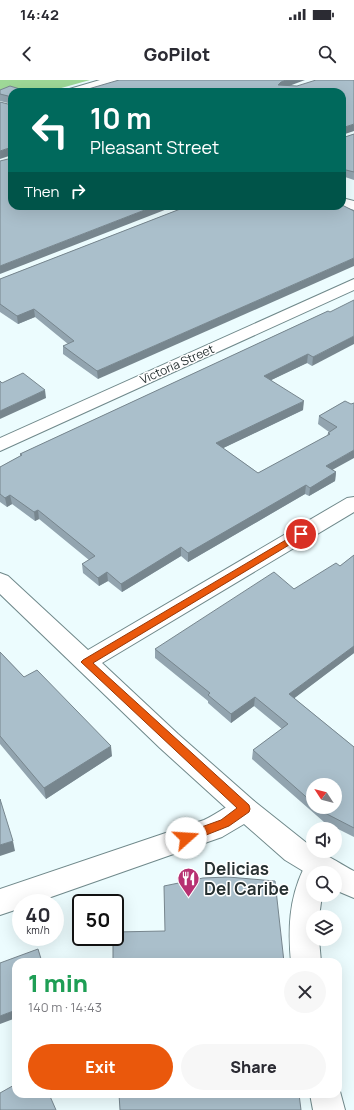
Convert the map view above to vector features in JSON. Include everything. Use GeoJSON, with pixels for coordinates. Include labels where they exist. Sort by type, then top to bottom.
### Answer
{"type":"FeatureCollection","features":[{"type":"Feature","properties":{"kind":"street"},"geometry":{"type":"LineString","coordinates":[[84,88],[112,80]]}},
{"type":"Feature","properties":{"kind":"street","name":"Victoria Street"},"geometry":{"type":"LineString","coordinates":[[0,445],[354,284]]}},
{"type":"Feature","properties":{"kind":"street"},"geometry":{"type":"LineString","coordinates":[[86,662],[354,503]]}},
{"type":"Feature","properties":{"kind":"street"},"geometry":{"type":"LineString","coordinates":[[0,581],[245,809],[312,866]]}},
{"type":"Feature","properties":{"kind":"street"},"geometry":{"type":"LineString","coordinates":[[0,902],[212,829],[225,823],[245,809]]}},
{"type":"Feature","properties":{"kind":"street"},"geometry":{"type":"LineString","coordinates":[[342,881],[354,885]]}},
{"type":"Feature","properties":{"kind":"street"},"geometry":{"type":"LineString","coordinates":[[306,897],[304,906],[303,936],[306,958]]}},
{"type":"Feature","properties":{"kind":"street"},"geometry":{"type":"LineString","coordinates":[[327,1098],[329,1110]]}},
{"type":"Feature","properties":{"kind":"green space"},"geometry":{"type":"Polygon","coordinates":[[[0,80],[90,80],[61,88],[8,88],[8,94],[0,94],[0,80]]]}},
{"type":"Feature","properties":{"kind":"building"},"geometry":{"type":"Polygon","coordinates":[[[119,80],[286,80],[278,85],[297,86],[316,80],[354,80],[354,124],[346,127],[346,88],[92,88],[119,80]]]}},
{"type":"Feature","properties":{"kind":"building"},"geometry":{"type":"Polygon","coordinates":[[[10,86],[17,88],[8,88],[8,96],[0,94],[0,90],[10,86]]]}},
{"type":"Feature","properties":{"kind":"building"},"geometry":{"type":"Polygon","coordinates":[[[0,102],[8,104],[8,148],[0,151],[0,102]]]}},
{"type":"Feature","properties":{"kind":"building"},"geometry":{"type":"Polygon","coordinates":[[[354,134],[354,172],[346,170],[346,137],[354,134]]]}},
{"type":"Feature","properties":{"kind":"building"},"geometry":{"type":"Polygon","coordinates":[[[8,159],[8,210],[145,210],[0,266],[0,161],[8,159]]]}},
{"type":"Feature","properties":{"kind":"building"},"geometry":{"type":"Polygon","coordinates":[[[346,207],[354,211],[354,258],[97,371],[63,346],[74,341],[34,309],[17,316],[0,304],[0,279],[178,210],[346,210],[346,207]]]}},
{"type":"Feature","properties":{"kind":"building"},"geometry":{"type":"Polygon","coordinates":[[[354,300],[354,336],[313,357],[308,354],[264,376],[304,401],[216,443],[258,473],[330,434],[328,433],[337,427],[319,416],[345,401],[351,404],[354,403],[354,450],[326,466],[336,472],[310,488],[306,485],[188,553],[181,547],[121,584],[107,572],[98,578],[82,564],[95,556],[38,510],[34,512],[10,495],[5,498],[0,494],[0,467],[22,455],[20,454],[354,300]]]}},
{"type":"Feature","properties":{"kind":"building"},"geometry":{"type":"Polygon","coordinates":[[[23,373],[45,390],[0,411],[0,381],[2,383],[23,373]]]}},
{"type":"Feature","properties":{"kind":"building"},"geometry":{"type":"Polygon","coordinates":[[[354,555],[354,646],[289,694],[354,747],[354,828],[327,814],[342,814],[342,778],[306,778],[306,797],[253,750],[288,724],[255,697],[231,714],[208,695],[210,693],[155,649],[274,572],[294,589],[336,563],[340,566],[354,555]]]}},
{"type":"Feature","properties":{"kind":"building"},"geometry":{"type":"Polygon","coordinates":[[[0,652],[24,677],[37,670],[111,746],[44,788],[0,736],[0,652]]]}},
{"type":"Feature","properties":{"kind":"building"},"geometry":{"type":"Polygon","coordinates":[[[0,799],[13,841],[0,845],[0,799]]]}},
{"type":"Feature","properties":{"kind":"building"},"geometry":{"type":"Polygon","coordinates":[[[228,877],[275,881],[284,958],[113,958],[113,946],[124,946],[124,932],[165,931],[164,886],[203,878],[228,877]]]}},
{"type":"Feature","properties":{"kind":"building"},"geometry":{"type":"Polygon","coordinates":[[[38,949],[41,958],[14,958],[38,949]]]}},
{"type":"Feature","properties":{"kind":"building"},"geometry":{"type":"Polygon","coordinates":[[[12,959],[12,1012],[0,1016],[0,963],[12,959]]]}},
{"type":"Feature","properties":{"kind":"building"},"geometry":{"type":"Polygon","coordinates":[[[12,1086],[12,1098],[51,1098],[56,1110],[0,1110],[0,1093],[12,1086]]]}},
{"type":"Feature","properties":{"kind":"building"},"geometry":{"type":"Polygon","coordinates":[[[119,1098],[300,1098],[301,1110],[120,1110],[119,1098]]]}},
{"type":"Feature","properties":{"kind":"place","name":"Delicias Del Caribe"},"geometry":{"type":"Point","coordinates":[189,898]}},
{"type":"Feature","properties":{"kind":"route"},"geometry":{"type":"LineString","coordinates":[[186,838],[225,823],[245,809],[169,741],[86,662],[301,534]]}}]}
